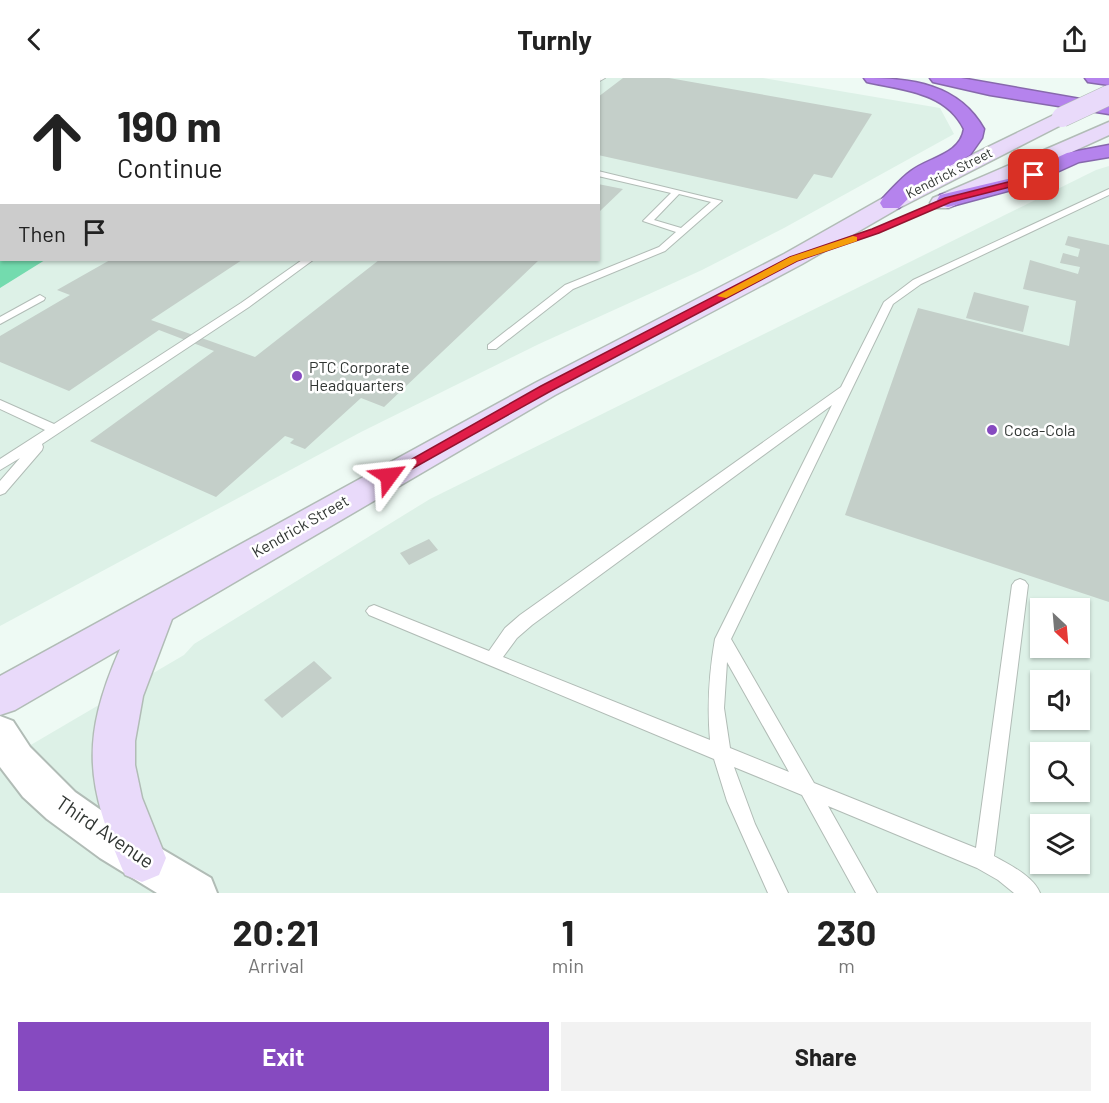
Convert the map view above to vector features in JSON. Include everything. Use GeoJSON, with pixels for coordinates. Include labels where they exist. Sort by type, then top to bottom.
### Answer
{"type":"FeatureCollection","features":[{"type":"Feature","properties":{"kind":"highway"},"geometry":{"type":"LineString","coordinates":[[873,78],[913,87],[939,96],[964,113],[974,129],[973,139],[965,149],[921,173],[891,203]]}},
{"type":"Feature","properties":{"kind":"highway"},"geometry":{"type":"LineString","coordinates":[[939,78],[990,90],[1109,109]]}},
{"type":"Feature","properties":{"kind":"highway"},"geometry":{"type":"LineString","coordinates":[[967,78],[1109,100]]}},
{"type":"Feature","properties":{"kind":"highway"},"geometry":{"type":"LineString","coordinates":[[1094,78],[1109,80]]}},
{"type":"Feature","properties":{"kind":"highway"},"geometry":{"type":"LineString","coordinates":[[948,200],[1019,182],[1074,157],[1109,151]]}},
{"type":"Feature","properties":{"kind":"main road","name":"Kendrick Street"},"geometry":{"type":"LineString","coordinates":[[0,698],[455,438],[793,259],[891,203],[1109,95]]}},
{"type":"Feature","properties":{"kind":"main road","name":"Kendrick Street"},"geometry":{"type":"LineString","coordinates":[[793,259],[880,229],[1109,128]]}},
{"type":"Feature","properties":{"kind":"main road"},"geometry":{"type":"LineString","coordinates":[[142,858],[123,813],[116,787],[113,741],[116,712],[123,689],[157,608]]}},
{"type":"Feature","properties":{"kind":"street","name":"Third Avenue"},"geometry":{"type":"LineString","coordinates":[[0,733],[15,757],[50,794],[93,828],[196,893]]}},
{"type":"Feature","properties":{"kind":"lane"},"geometry":{"type":"LineString","coordinates":[[492,347],[569,287],[662,249],[718,201],[600,173]]}},
{"type":"Feature","properties":{"kind":"lane"},"geometry":{"type":"LineString","coordinates":[[677,191],[648,221],[683,231]]}},
{"type":"Feature","properties":{"kind":"lane"},"geometry":{"type":"LineString","coordinates":[[778,893],[745,825],[719,752],[716,690],[717,664],[723,639],[884,310],[897,295],[916,282],[1109,192]]}},
{"type":"Feature","properties":{"kind":"lane"},"geometry":{"type":"LineString","coordinates":[[0,465],[245,305],[307,261]]}},
{"type":"Feature","properties":{"kind":"lane"},"geometry":{"type":"LineString","coordinates":[[0,321],[40,298]]}},
{"type":"Feature","properties":{"kind":"lane"},"geometry":{"type":"LineString","coordinates":[[492,660],[511,633],[526,620],[846,388]]}},
{"type":"Feature","properties":{"kind":"lane"},"geometry":{"type":"LineString","coordinates":[[0,404],[55,429]]}},
{"type":"Feature","properties":{"kind":"lane"},"geometry":{"type":"LineString","coordinates":[[0,490],[55,429]]}},
{"type":"Feature","properties":{"kind":"lane"},"geometry":{"type":"LineString","coordinates":[[984,861],[1020,585]]}},
{"type":"Feature","properties":{"kind":"lane"},"geometry":{"type":"LineString","coordinates":[[374,612],[984,861],[1005,873],[1030,893]]}},
{"type":"Feature","properties":{"kind":"lane"},"geometry":{"type":"LineString","coordinates":[[723,639],[867,893]]}},
{"type":"Feature","properties":{"kind":"shaded area"},"geometry":{"type":"Polygon","coordinates":[[[600,78],[763,78],[940,108],[954,134],[784,228],[702,270],[539,344],[361,432],[0,626],[0,286],[39,261],[600,261],[600,78]]]}},
{"type":"Feature","properties":{"kind":"shaded area"},"geometry":{"type":"Polygon","coordinates":[[[1109,166],[1109,893],[0,893],[0,763],[184,655],[194,644],[430,499],[1096,170],[1109,166]]]}},
{"type":"Feature","properties":{"kind":"green space"},"geometry":{"type":"Polygon","coordinates":[[[0,261],[43,261],[0,288],[0,261]]]}},
{"type":"Feature","properties":{"kind":"building"},"geometry":{"type":"Polygon","coordinates":[[[623,78],[669,78],[872,114],[832,178],[814,174],[797,199],[600,155],[600,95],[623,78]]]}},
{"type":"Feature","properties":{"kind":"building"},"geometry":{"type":"Polygon","coordinates":[[[600,184],[623,189],[600,211],[600,184]]]}},
{"type":"Feature","properties":{"kind":"building","name":"Coca-Cola"},"geometry":{"type":"Polygon","coordinates":[[[1068,236],[1109,245],[1109,602],[845,515],[918,308],[1069,346],[1076,301],[1023,289],[1030,260],[1078,274],[1080,267],[1060,263],[1063,253],[1078,257],[1080,249],[1065,245],[1068,236]]]}},
{"type":"Feature","properties":{"kind":"building","name":"PTC Corporate Headquarters"},"geometry":{"type":"Polygon","coordinates":[[[108,261],[240,261],[151,320],[255,357],[378,261],[538,261],[384,407],[361,398],[305,449],[290,443],[294,439],[285,436],[216,497],[90,441],[214,351],[159,330],[69,391],[0,362],[0,336],[70,295],[57,290],[108,261]]]}},
{"type":"Feature","properties":{"kind":"building"},"geometry":{"type":"Polygon","coordinates":[[[974,292],[1029,306],[1023,332],[966,318],[974,292]]]}},
{"type":"Feature","properties":{"kind":"building"},"geometry":{"type":"Polygon","coordinates":[[[429,539],[438,550],[409,565],[400,553],[429,539]]]}},
{"type":"Feature","properties":{"kind":"building"},"geometry":{"type":"Polygon","coordinates":[[[314,661],[332,678],[282,718],[264,700],[314,661]]]}},
{"type":"Feature","properties":{"kind":"slow traffic"},"geometry":{"type":"LineString","coordinates":[[723,296],[793,259],[853,239]]}},
{"type":"Feature","properties":{"kind":"place","name":"PTC Corporate Headquarters"},"geometry":{"type":"Point","coordinates":[297,376]}},
{"type":"Feature","properties":{"kind":"place","name":"Coca-Cola"},"geometry":{"type":"Point","coordinates":[992,430]}},
{"type":"Feature","properties":{"kind":"route"},"geometry":{"type":"LineString","coordinates":[[389,476],[545,389],[793,259],[875,231],[948,200],[1019,182],[1034,175]]}}]}
